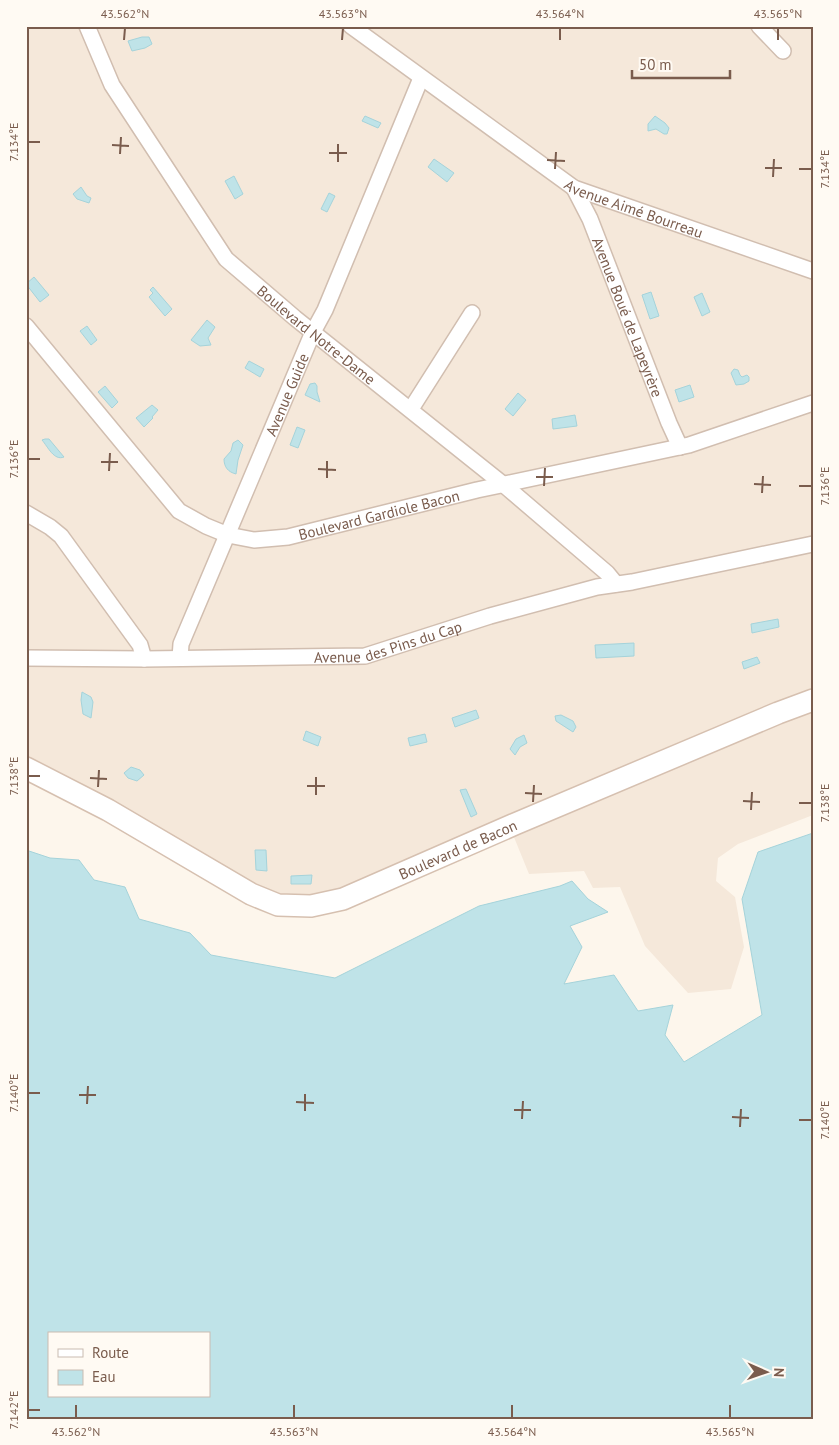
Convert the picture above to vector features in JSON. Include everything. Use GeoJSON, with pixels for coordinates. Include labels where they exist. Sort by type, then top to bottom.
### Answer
{"type":"FeatureCollection","features":[{"type":"Feature","properties":{"kind":"street","name":"Boulevard Notre-Dame"},"geometry":{"type":"LineString","coordinates":[[87,26],[112,85],[226,259],[295,318],[504,485],[607,573],[616,584]]}},
{"type":"Feature","properties":{"kind":"street","name":"Avenue Aimé Bourreau"},"geometry":{"type":"LineString","coordinates":[[351,26],[404,64],[420,78],[574,188],[813,271]]}},
{"type":"Feature","properties":{"kind":"street"},"geometry":{"type":"LineString","coordinates":[[759,26],[783,51]]}},
{"type":"Feature","properties":{"kind":"street","name":"Avenue Guide"},"geometry":{"type":"LineString","coordinates":[[180,658],[181,644],[313,332],[325,310],[420,78]]}},
{"type":"Feature","properties":{"kind":"street","name":"Avenue Boué de Lapeyrère"},"geometry":{"type":"LineString","coordinates":[[574,188],[590,219],[665,414],[680,447]]}},
{"type":"Feature","properties":{"kind":"street"},"geometry":{"type":"LineString","coordinates":[[411,409],[472,313]]}},
{"type":"Feature","properties":{"kind":"street","name":"Boulevard Gardiole Bacon"},"geometry":{"type":"LineString","coordinates":[[26,326],[179,510],[206,526],[228,535],[254,540],[288,538],[477,490],[680,447],[813,403]]}},
{"type":"Feature","properties":{"kind":"street"},"geometry":{"type":"LineString","coordinates":[[26,513],[62,536],[140,644],[144,659],[26,658]]}},
{"type":"Feature","properties":{"kind":"street","name":"Avenue des Pins du Cap"},"geometry":{"type":"LineString","coordinates":[[144,659],[365,656],[490,616],[597,587],[632,582],[813,544]]}},
{"type":"Feature","properties":{"kind":"street","name":"Boulevard de Bacon"},"geometry":{"type":"LineString","coordinates":[[26,768],[108,810],[251,894],[278,904],[311,906],[343,899],[514,824],[813,700]]}},
{"type":"Feature","properties":{"kind":"shaded area"},"geometry":{"type":"Polygon","coordinates":[[[26,26],[813,26],[813,815],[738,844],[718,858],[716,881],[735,897],[744,947],[731,989],[688,993],[645,946],[620,887],[593,888],[584,871],[529,874],[507,820],[351,884],[315,896],[284,896],[251,885],[26,758],[26,26]]]}},
{"type":"Feature","properties":{"kind":"water"},"geometry":{"type":"Polygon","coordinates":[[[149,37],[152,44],[132,51],[128,41],[149,37]]]}},
{"type":"Feature","properties":{"kind":"water"},"geometry":{"type":"Polygon","coordinates":[[[365,116],[381,123],[378,128],[362,121],[365,116]]]}},
{"type":"Feature","properties":{"kind":"water"},"geometry":{"type":"Polygon","coordinates":[[[655,116],[669,128],[667,134],[656,129],[648,131],[648,124],[655,116]]]}},
{"type":"Feature","properties":{"kind":"water"},"geometry":{"type":"Polygon","coordinates":[[[434,159],[454,173],[447,182],[428,167],[434,159]]]}},
{"type":"Feature","properties":{"kind":"water"},"geometry":{"type":"Polygon","coordinates":[[[234,176],[243,194],[235,199],[225,181],[234,176]]]}},
{"type":"Feature","properties":{"kind":"water"},"geometry":{"type":"Polygon","coordinates":[[[81,187],[87,196],[91,198],[89,203],[77,199],[73,194],[81,187]]]}},
{"type":"Feature","properties":{"kind":"water"},"geometry":{"type":"Polygon","coordinates":[[[329,193],[335,196],[327,212],[321,209],[329,193]]]}},
{"type":"Feature","properties":{"kind":"water"},"geometry":{"type":"Polygon","coordinates":[[[34,277],[49,295],[40,302],[26,284],[34,277]]]}},
{"type":"Feature","properties":{"kind":"water"},"geometry":{"type":"Polygon","coordinates":[[[153,287],[172,309],[165,316],[149,297],[153,293],[150,290],[153,287]]]}},
{"type":"Feature","properties":{"kind":"water"},"geometry":{"type":"Polygon","coordinates":[[[651,292],[659,316],[650,319],[642,295],[651,292]]]}},
{"type":"Feature","properties":{"kind":"water"},"geometry":{"type":"Polygon","coordinates":[[[702,293],[710,312],[702,316],[694,297],[702,293]]]}},
{"type":"Feature","properties":{"kind":"water"},"geometry":{"type":"Polygon","coordinates":[[[207,320],[215,327],[208,338],[211,345],[200,346],[191,340],[207,320]]]}},
{"type":"Feature","properties":{"kind":"water"},"geometry":{"type":"Polygon","coordinates":[[[87,326],[97,340],[91,345],[80,331],[87,326]]]}},
{"type":"Feature","properties":{"kind":"water"},"geometry":{"type":"Polygon","coordinates":[[[249,361],[264,369],[260,377],[245,368],[249,361]]]}},
{"type":"Feature","properties":{"kind":"water"},"geometry":{"type":"Polygon","coordinates":[[[734,369],[738,370],[742,377],[747,375],[749,381],[736,385],[731,373],[734,369]]]}},
{"type":"Feature","properties":{"kind":"water"},"geometry":{"type":"Polygon","coordinates":[[[315,383],[320,402],[305,395],[310,384],[315,383]]]}},
{"type":"Feature","properties":{"kind":"water"},"geometry":{"type":"Polygon","coordinates":[[[690,385],[694,397],[679,402],[675,390],[690,385]]]}},
{"type":"Feature","properties":{"kind":"water"},"geometry":{"type":"Polygon","coordinates":[[[105,386],[118,402],[112,408],[98,392],[105,386]]]}},
{"type":"Feature","properties":{"kind":"water"},"geometry":{"type":"Polygon","coordinates":[[[518,393],[526,400],[513,416],[505,409],[518,393]]]}},
{"type":"Feature","properties":{"kind":"water"},"geometry":{"type":"Polygon","coordinates":[[[152,405],[158,410],[144,427],[136,418],[152,405]]]}},
{"type":"Feature","properties":{"kind":"water"},"geometry":{"type":"Polygon","coordinates":[[[575,415],[577,426],[553,429],[552,419],[575,415]]]}},
{"type":"Feature","properties":{"kind":"water"},"geometry":{"type":"Polygon","coordinates":[[[297,427],[305,430],[298,448],[290,445],[297,427]]]}},
{"type":"Feature","properties":{"kind":"water"},"geometry":{"type":"Polygon","coordinates":[[[49,439],[64,457],[60,458],[54,455],[42,440],[49,439]]]}},
{"type":"Feature","properties":{"kind":"water"},"geometry":{"type":"Polygon","coordinates":[[[238,440],[243,445],[236,474],[227,469],[224,459],[231,451],[233,443],[238,440]]]}},
{"type":"Feature","properties":{"kind":"water"},"geometry":{"type":"Polygon","coordinates":[[[778,619],[779,627],[752,633],[751,624],[778,619]]]}},
{"type":"Feature","properties":{"kind":"water"},"geometry":{"type":"Polygon","coordinates":[[[634,643],[634,656],[596,658],[595,645],[634,643]]]}},
{"type":"Feature","properties":{"kind":"water"},"geometry":{"type":"Polygon","coordinates":[[[757,657],[760,663],[744,669],[742,662],[757,657]]]}},
{"type":"Feature","properties":{"kind":"water"},"geometry":{"type":"Polygon","coordinates":[[[82,692],[91,697],[93,702],[91,718],[83,714],[82,692]]]}},
{"type":"Feature","properties":{"kind":"water"},"geometry":{"type":"Polygon","coordinates":[[[476,710],[479,718],[455,727],[452,718],[476,710]]]}},
{"type":"Feature","properties":{"kind":"water"},"geometry":{"type":"Polygon","coordinates":[[[561,715],[573,721],[576,727],[573,732],[556,721],[555,716],[561,715]]]}},
{"type":"Feature","properties":{"kind":"water"},"geometry":{"type":"Polygon","coordinates":[[[306,731],[321,737],[318,746],[303,740],[306,731]]]}},
{"type":"Feature","properties":{"kind":"water"},"geometry":{"type":"Polygon","coordinates":[[[425,734],[427,742],[410,746],[408,738],[425,734]]]}},
{"type":"Feature","properties":{"kind":"water"},"geometry":{"type":"Polygon","coordinates":[[[524,735],[527,743],[520,747],[515,755],[510,749],[516,739],[524,735]]]}},
{"type":"Feature","properties":{"kind":"water"},"geometry":{"type":"Polygon","coordinates":[[[131,767],[140,770],[144,775],[137,781],[128,778],[124,773],[131,767]]]}},
{"type":"Feature","properties":{"kind":"water"},"geometry":{"type":"Polygon","coordinates":[[[466,789],[477,814],[471,817],[460,790],[466,789]]]}},
{"type":"Feature","properties":{"kind":"water"},"geometry":{"type":"Polygon","coordinates":[[[813,833],[813,1419],[26,1419],[26,850],[50,858],[79,860],[94,880],[125,887],[139,919],[190,933],[211,955],[335,978],[479,906],[560,886],[572,881],[588,899],[608,912],[570,926],[582,947],[564,984],[614,975],[638,1011],[673,1005],[665,1035],[684,1062],[762,1015],[742,899],[758,852],[813,833]]]}},
{"type":"Feature","properties":{"kind":"water"},"geometry":{"type":"Polygon","coordinates":[[[255,850],[266,850],[267,871],[256,870],[255,850]]]}},
{"type":"Feature","properties":{"kind":"water"},"geometry":{"type":"Polygon","coordinates":[[[312,875],[311,884],[291,884],[291,876],[312,875]]]}}]}
